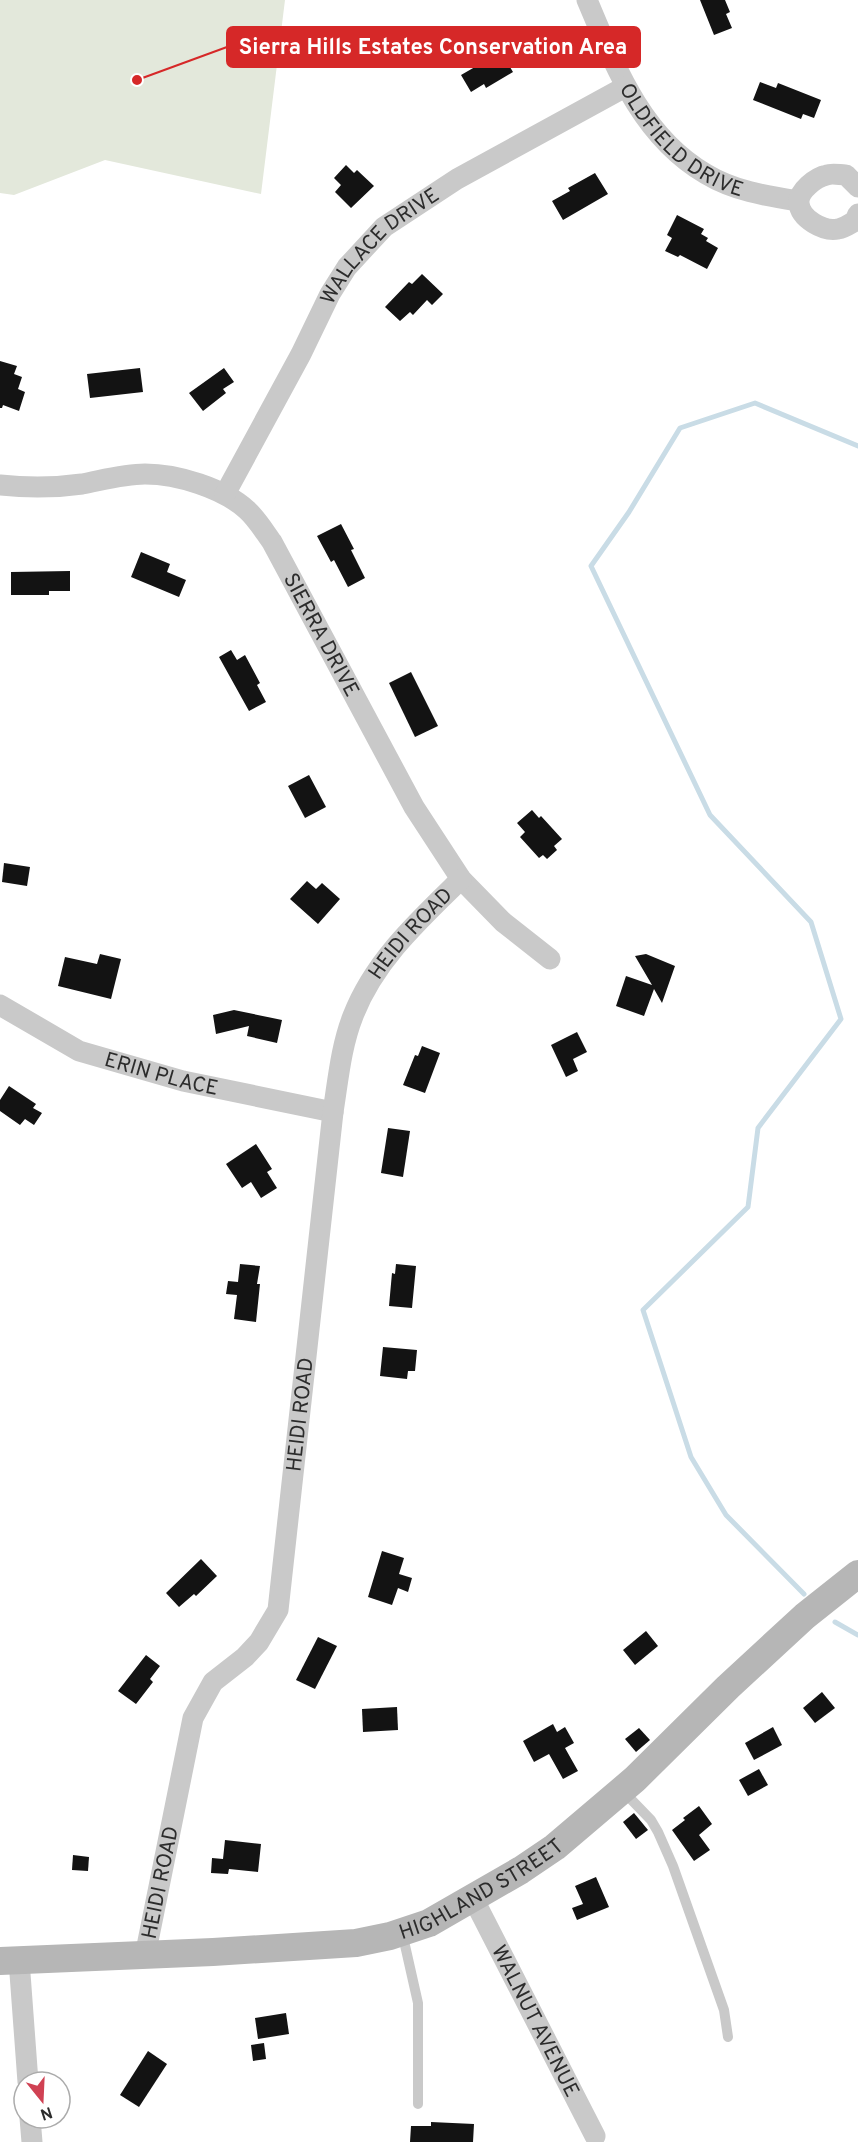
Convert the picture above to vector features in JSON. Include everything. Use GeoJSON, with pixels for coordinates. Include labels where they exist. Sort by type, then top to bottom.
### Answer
{"type":"FeatureCollection","features":[{"type":"Feature","properties":{"kind":"street","name":"OLDFIELD DRIVE"},"geometry":{"type":"LineString","coordinates":[[587,0],[625,87],[649,123],[675,152],[707,175],[748,191],[798,201]]}},
{"type":"Feature","properties":{"kind":"street","name":"WALLACE DRIVE"},"geometry":{"type":"LineString","coordinates":[[225,494],[301,354],[330,294],[347,267],[384,227],[457,179],[625,87]]}},
{"type":"Feature","properties":{"kind":"street"},"geometry":{"type":"LineString","coordinates":[[858,188],[846,175],[826,175],[806,187],[798,201],[806,216],[814,224],[827,230],[839,229],[855,221],[858,214]]}},
{"type":"Feature","properties":{"kind":"street","name":"SIERRA DRIVE"},"geometry":{"type":"LineString","coordinates":[[0,484],[52,487],[144,474],[165,475],[206,486],[225,494],[246,509],[272,542],[414,807],[461,879],[503,922],[550,959]]}},
{"type":"Feature","properties":{"kind":"street","name":"HEIDI ROAD"},"geometry":{"type":"LineString","coordinates":[[145,1956],[193,1718],[213,1682],[245,1657],[259,1642],[278,1610],[333,1112],[346,1039],[353,1016],[371,979],[386,958],[426,912],[461,879]]}},
{"type":"Feature","properties":{"kind":"street","name":"ERIN PLACE"},"geometry":{"type":"LineString","coordinates":[[0,1005],[79,1051],[183,1081],[333,1112]]}},
{"type":"Feature","properties":{"kind":"street","name":"HIGHLAND STREET"},"geometry":{"type":"LineString","coordinates":[[10,1960],[145,1956],[356,1943],[429,1923],[521,1870],[555,1847],[622,1790],[805,1616],[858,1574]]}},
{"type":"Feature","properties":{"kind":"street","name":"WALNUT AVENUE"},"geometry":{"type":"LineString","coordinates":[[473,1898],[597,2139]]}},
{"type":"Feature","properties":{"kind":"street"},"geometry":{"type":"LineString","coordinates":[[10,1960],[26,2070]]}},
{"type":"Feature","properties":{"kind":"lane"},"geometry":{"type":"LineString","coordinates":[[622,1790],[651,1820],[674,1866],[724,2010],[728,2037]]}},
{"type":"Feature","properties":{"kind":"lane"},"geometry":{"type":"LineString","coordinates":[[402,1932],[418,2003],[418,2104]]}},
{"type":"Feature","properties":{"kind":"shaded area"},"geometry":{"type":"Polygon","coordinates":[[[0,0],[285,0],[261,194],[105,160],[14,195],[0,193],[0,0]]]}},
{"type":"Feature","properties":{"kind":"building"},"geometry":{"type":"Polygon","coordinates":[[[700,0],[725,0],[730,12],[726,14],[732,28],[714,35],[700,0]]]}},
{"type":"Feature","properties":{"kind":"building"},"geometry":{"type":"Polygon","coordinates":[[[501,52],[513,72],[486,88],[484,84],[471,92],[461,75],[501,52]]]}},
{"type":"Feature","properties":{"kind":"building"},"geometry":{"type":"Polygon","coordinates":[[[760,82],[776,88],[778,83],[821,100],[814,118],[803,114],[801,119],[753,100],[760,82]]]}},
{"type":"Feature","properties":{"kind":"building"},"geometry":{"type":"Polygon","coordinates":[[[346,165],[354,173],[357,170],[374,186],[351,208],[335,192],[341,185],[334,178],[346,165]]]}},
{"type":"Feature","properties":{"kind":"building"},"geometry":{"type":"Polygon","coordinates":[[[595,173],[608,194],[563,220],[552,201],[570,191],[568,188],[595,173]]]}},
{"type":"Feature","properties":{"kind":"building"},"geometry":{"type":"Polygon","coordinates":[[[677,215],[704,229],[701,234],[708,238],[706,241],[718,248],[707,269],[680,255],[678,257],[665,251],[672,238],[667,235],[677,215]]]}},
{"type":"Feature","properties":{"kind":"building"},"geometry":{"type":"Polygon","coordinates":[[[422,274],[443,294],[432,305],[427,300],[413,315],[410,312],[400,321],[385,307],[409,282],[412,284],[422,274]]]}},
{"type":"Feature","properties":{"kind":"building"},"geometry":{"type":"Polygon","coordinates":[[[0,361],[17,366],[14,374],[22,377],[18,389],[25,392],[19,411],[3,405],[0,408],[0,361]]]}},
{"type":"Feature","properties":{"kind":"building"},"geometry":{"type":"Polygon","coordinates":[[[140,368],[143,392],[90,398],[87,374],[140,368]]]}},
{"type":"Feature","properties":{"kind":"building"},"geometry":{"type":"Polygon","coordinates":[[[224,368],[234,382],[223,389],[226,393],[203,411],[189,393],[224,368]]]}},
{"type":"Feature","properties":{"kind":"building"},"geometry":{"type":"Polygon","coordinates":[[[341,524],[365,578],[348,587],[334,560],[331,562],[317,536],[341,524]]]}},
{"type":"Feature","properties":{"kind":"building"},"geometry":{"type":"Polygon","coordinates":[[[141,552],[170,564],[167,572],[186,580],[179,597],[131,577],[141,552]]]}},
{"type":"Feature","properties":{"kind":"building"},"geometry":{"type":"Polygon","coordinates":[[[70,571],[70,591],[49,591],[49,595],[11,595],[11,572],[70,571]]]}},
{"type":"Feature","properties":{"kind":"building"},"geometry":{"type":"Polygon","coordinates":[[[231,650],[237,660],[245,655],[260,683],[257,685],[266,702],[249,711],[219,657],[231,650]]]}},
{"type":"Feature","properties":{"kind":"building"},"geometry":{"type":"Polygon","coordinates":[[[411,672],[438,726],[415,737],[389,683],[411,672]]]}},
{"type":"Feature","properties":{"kind":"building"},"geometry":{"type":"Polygon","coordinates":[[[309,775],[326,807],[305,818],[288,786],[309,775]]]}},
{"type":"Feature","properties":{"kind":"building"},"geometry":{"type":"Polygon","coordinates":[[[532,810],[539,818],[541,816],[562,839],[554,846],[557,850],[547,859],[543,855],[539,858],[520,837],[525,832],[517,823],[532,810]]]}},
{"type":"Feature","properties":{"kind":"building"},"geometry":{"type":"Polygon","coordinates":[[[4,863],[30,867],[27,886],[2,882],[4,863]]]}},
{"type":"Feature","properties":{"kind":"building"},"geometry":{"type":"Polygon","coordinates":[[[307,881],[316,889],[322,883],[340,899],[318,924],[290,899],[307,881]]]}},
{"type":"Feature","properties":{"kind":"building"},"geometry":{"type":"Polygon","coordinates":[[[100,954],[121,959],[111,999],[58,986],[65,957],[97,964],[100,954]]]}},
{"type":"Feature","properties":{"kind":"building"},"geometry":{"type":"Polygon","coordinates":[[[646,954],[675,966],[662,1003],[654,989],[644,1016],[616,1006],[626,976],[652,985],[635,956],[646,954]]]}},
{"type":"Feature","properties":{"kind":"building"},"geometry":{"type":"Polygon","coordinates":[[[234,1010],[282,1020],[277,1043],[247,1036],[249,1026],[216,1034],[213,1015],[234,1010]]]}},
{"type":"Feature","properties":{"kind":"building"},"geometry":{"type":"Polygon","coordinates":[[[577,1032],[587,1052],[573,1059],[578,1071],[566,1077],[551,1045],[577,1032]]]}},
{"type":"Feature","properties":{"kind":"building"},"geometry":{"type":"Polygon","coordinates":[[[422,1046],[440,1053],[425,1093],[403,1085],[415,1055],[418,1056],[422,1046]]]}},
{"type":"Feature","properties":{"kind":"building"},"geometry":{"type":"Polygon","coordinates":[[[9,1086],[36,1104],[33,1108],[42,1113],[34,1125],[25,1119],[20,1125],[0,1111],[0,1100],[9,1086]]]}},
{"type":"Feature","properties":{"kind":"building"},"geometry":{"type":"Polygon","coordinates":[[[388,1128],[410,1131],[403,1177],[381,1173],[388,1128]]]}},
{"type":"Feature","properties":{"kind":"building"},"geometry":{"type":"Polygon","coordinates":[[[256,1144],[272,1169],[267,1172],[277,1188],[261,1198],[251,1182],[242,1188],[226,1164],[256,1144]]]}},
{"type":"Feature","properties":{"kind":"building"},"geometry":{"type":"Polygon","coordinates":[[[240,1264],[260,1266],[256,1322],[234,1319],[237,1295],[226,1294],[228,1281],[238,1282],[240,1264]]]}},
{"type":"Feature","properties":{"kind":"building"},"geometry":{"type":"Polygon","coordinates":[[[396,1264],[416,1266],[412,1308],[389,1306],[392,1273],[395,1274],[396,1264]]]}},
{"type":"Feature","properties":{"kind":"building"},"geometry":{"type":"Polygon","coordinates":[[[383,1347],[417,1350],[415,1371],[408,1371],[407,1379],[380,1376],[383,1347]]]}},
{"type":"Feature","properties":{"kind":"building"},"geometry":{"type":"Polygon","coordinates":[[[382,1551],[404,1558],[399,1574],[412,1578],[408,1592],[398,1588],[392,1605],[368,1597],[382,1551]]]}},
{"type":"Feature","properties":{"kind":"building"},"geometry":{"type":"Polygon","coordinates":[[[201,1559],[217,1576],[196,1596],[194,1594],[179,1607],[166,1593],[201,1559]]]}},
{"type":"Feature","properties":{"kind":"building"},"geometry":{"type":"Polygon","coordinates":[[[646,1631],[658,1646],[635,1665],[623,1650],[646,1631]]]}},
{"type":"Feature","properties":{"kind":"building"},"geometry":{"type":"Polygon","coordinates":[[[318,1637],[337,1646],[315,1689],[296,1680],[318,1637]]]}},
{"type":"Feature","properties":{"kind":"building"},"geometry":{"type":"Polygon","coordinates":[[[146,1655],[160,1666],[150,1679],[153,1682],[136,1704],[118,1691],[146,1655]]]}},
{"type":"Feature","properties":{"kind":"building"},"geometry":{"type":"Polygon","coordinates":[[[822,1692],[835,1708],[815,1723],[803,1708],[822,1692]]]}},
{"type":"Feature","properties":{"kind":"building"},"geometry":{"type":"Polygon","coordinates":[[[397,1707],[398,1730],[363,1732],[362,1709],[397,1707]]]}},
{"type":"Feature","properties":{"kind":"building"},"geometry":{"type":"Polygon","coordinates":[[[553,1724],[557,1732],[565,1727],[574,1743],[565,1748],[578,1771],[563,1779],[549,1754],[534,1762],[523,1741],[553,1724]]]}},
{"type":"Feature","properties":{"kind":"building"},"geometry":{"type":"Polygon","coordinates":[[[773,1727],[782,1745],[754,1760],[745,1743],[773,1727]]]}},
{"type":"Feature","properties":{"kind":"building"},"geometry":{"type":"Polygon","coordinates":[[[639,1728],[650,1740],[636,1752],[625,1739],[639,1728]]]}},
{"type":"Feature","properties":{"kind":"building"},"geometry":{"type":"Polygon","coordinates":[[[759,1769],[768,1785],[748,1796],[739,1780],[759,1769]]]}},
{"type":"Feature","properties":{"kind":"building"},"geometry":{"type":"Polygon","coordinates":[[[699,1806],[712,1824],[699,1835],[710,1850],[694,1861],[672,1830],[699,1806]]]}},
{"type":"Feature","properties":{"kind":"building"},"geometry":{"type":"Polygon","coordinates":[[[634,1813],[648,1830],[636,1839],[623,1822],[634,1813]]]}},
{"type":"Feature","properties":{"kind":"building"},"geometry":{"type":"Polygon","coordinates":[[[225,1840],[261,1844],[258,1872],[229,1869],[228,1874],[211,1873],[212,1858],[223,1859],[225,1840]]]}},
{"type":"Feature","properties":{"kind":"building"},"geometry":{"type":"Polygon","coordinates":[[[73,1855],[89,1857],[88,1871],[72,1870],[73,1855]]]}},
{"type":"Feature","properties":{"kind":"building"},"geometry":{"type":"Polygon","coordinates":[[[596,1877],[609,1907],[577,1920],[572,1908],[583,1904],[575,1886],[596,1877]]]}},
{"type":"Feature","properties":{"kind":"building"},"geometry":{"type":"Polygon","coordinates":[[[286,2013],[289,2034],[258,2039],[255,2018],[286,2013]]]}},
{"type":"Feature","properties":{"kind":"building"},"geometry":{"type":"Polygon","coordinates":[[[264,2043],[266,2059],[253,2061],[251,2045],[264,2043]]]}},
{"type":"Feature","properties":{"kind":"building"},"geometry":{"type":"Polygon","coordinates":[[[148,2051],[167,2064],[139,2107],[120,2095],[148,2051]]]}},
{"type":"Feature","properties":{"kind":"building"},"geometry":{"type":"Polygon","coordinates":[[[431,2122],[474,2124],[473,2142],[410,2142],[411,2126],[431,2126],[431,2122]]]}},
{"type":"Feature","properties":{"kind":"waterway"},"geometry":{"type":"LineString","coordinates":[[804,1594],[726,1515],[691,1457],[643,1310],[748,1207],[758,1128],[841,1019],[811,922],[710,815],[591,566],[629,512],[680,428],[755,403],[858,446]]}},
{"type":"Feature","properties":{"kind":"waterway"},"geometry":{"type":"LineString","coordinates":[[835,1622],[858,1635]]}},
{"type":"Feature","properties":{"kind":"place","name":"Sierra Hills Estates Conservation Area"},"geometry":{"type":"Point","coordinates":[137,80]}}]}
